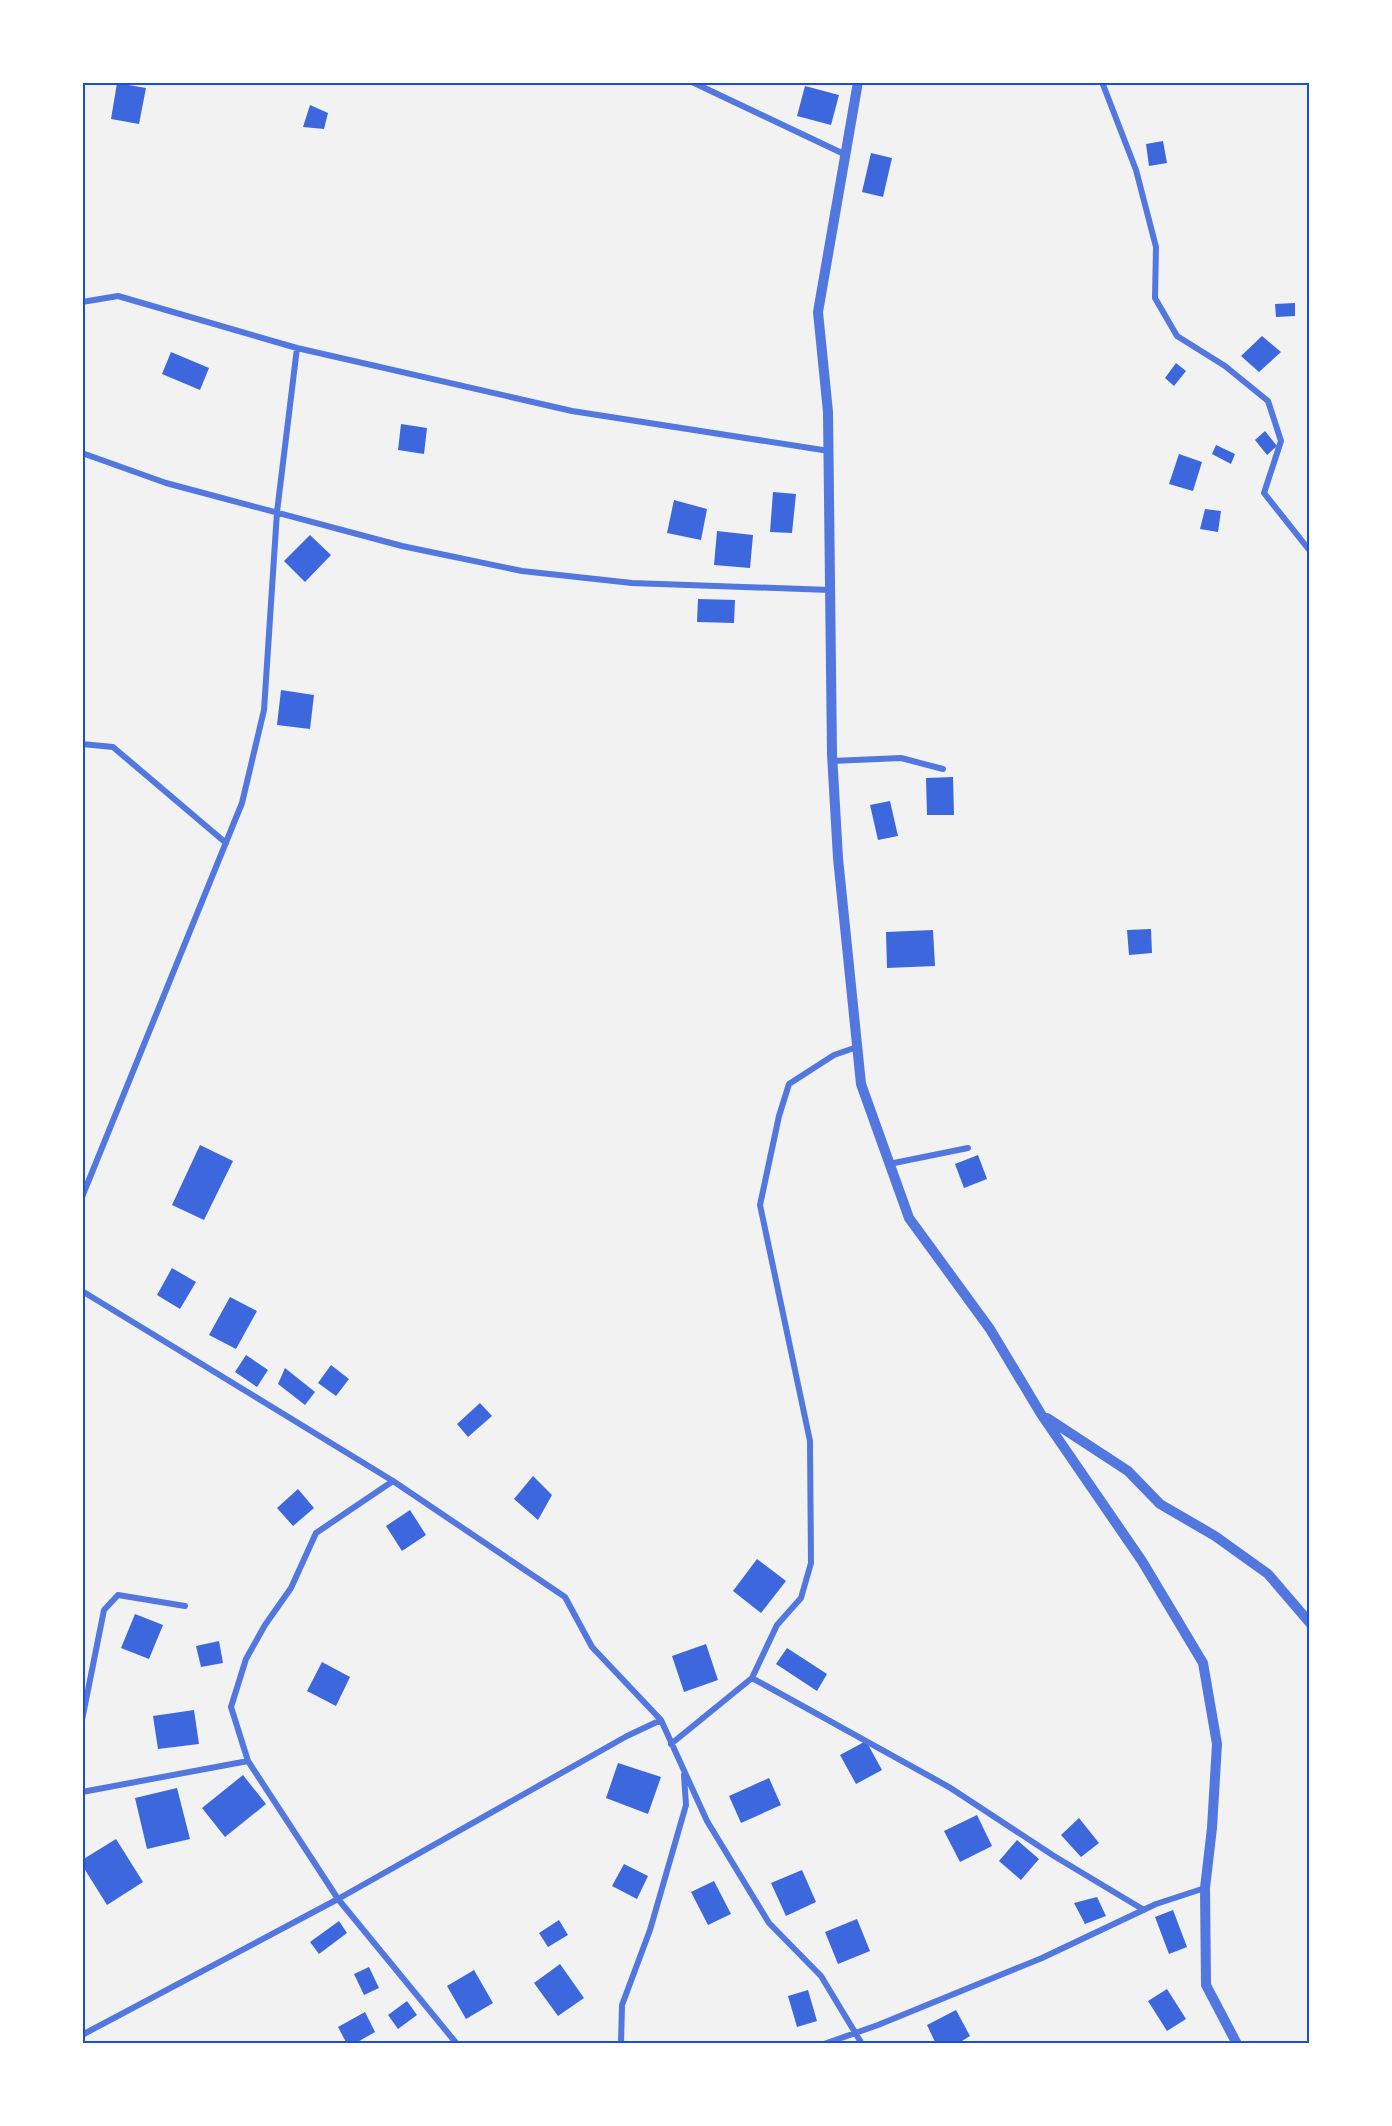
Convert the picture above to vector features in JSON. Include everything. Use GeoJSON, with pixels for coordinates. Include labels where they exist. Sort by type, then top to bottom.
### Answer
{"type":"FeatureCollection","features":[{"type":"Feature","properties":{"kind":"street"},"geometry":{"type":"LineString","coordinates":[[692,82],[844,154]]}},
{"type":"Feature","properties":{"kind":"street"},"geometry":{"type":"LineString","coordinates":[[858,82],[818,312],[828,412],[832,761],[838,858],[861,1084],[909,1218],[990,1329],[1041,1414],[1142,1561],[1203,1663],[1216,1744],[1212,1828],[1205,1888],[1206,1985],[1237,2043]]}},
{"type":"Feature","properties":{"kind":"street"},"geometry":{"type":"LineString","coordinates":[[1102,82],[1136,170],[1156,247],[1155,298],[1177,336],[1226,366],[1269,401],[1281,441],[1264,493],[1310,551]]}},
{"type":"Feature","properties":{"kind":"street"},"geometry":{"type":"LineString","coordinates":[[82,302],[118,296],[297,348],[572,411],[828,451]]}},
{"type":"Feature","properties":{"kind":"street"},"geometry":{"type":"LineString","coordinates":[[82,1197],[242,803],[264,710],[277,512],[297,348]]}},
{"type":"Feature","properties":{"kind":"street"},"geometry":{"type":"LineString","coordinates":[[82,453],[166,483],[402,546],[522,571],[632,583],[830,590]]}},
{"type":"Feature","properties":{"kind":"street"},"geometry":{"type":"LineString","coordinates":[[82,744],[112,747],[226,843]]}},
{"type":"Feature","properties":{"kind":"street"},"geometry":{"type":"LineString","coordinates":[[832,761],[901,758],[943,769]]}},
{"type":"Feature","properties":{"kind":"street"},"geometry":{"type":"LineString","coordinates":[[671,1744],[752,1678],[777,1625],[801,1598],[811,1563],[810,1442],[760,1205],[778,1116],[789,1084],[834,1055],[857,1047]]}},
{"type":"Feature","properties":{"kind":"street"},"geometry":{"type":"LineString","coordinates":[[889,1164],[968,1148]]}},
{"type":"Feature","properties":{"kind":"street"},"geometry":{"type":"LineString","coordinates":[[82,1291],[393,1481],[565,1597],[592,1647],[660,1720],[707,1821],[770,1923],[822,1976],[862,2043]]}},
{"type":"Feature","properties":{"kind":"street"},"geometry":{"type":"LineString","coordinates":[[1041,1414],[1128,1471],[1160,1504],[1215,1536],[1268,1574],[1310,1623]]}},
{"type":"Feature","properties":{"kind":"street"},"geometry":{"type":"LineString","coordinates":[[393,1481],[316,1533],[291,1588],[265,1625],[246,1659],[231,1707],[248,1761],[338,1899],[457,2043]]}},
{"type":"Feature","properties":{"kind":"street"},"geometry":{"type":"LineString","coordinates":[[82,1720],[104,1610],[118,1595],[185,1606]]}},
{"type":"Feature","properties":{"kind":"street"},"geometry":{"type":"LineString","coordinates":[[752,1678],[949,1787],[1054,1856],[1144,1910]]}},
{"type":"Feature","properties":{"kind":"street"},"geometry":{"type":"LineString","coordinates":[[82,2035],[338,1899],[660,1720]]}},
{"type":"Feature","properties":{"kind":"street"},"geometry":{"type":"LineString","coordinates":[[82,1792],[248,1761]]}},
{"type":"Feature","properties":{"kind":"street"},"geometry":{"type":"LineString","coordinates":[[621,2043],[622,2005],[650,1930],[686,1805],[684,1772]]}},
{"type":"Feature","properties":{"kind":"street"},"geometry":{"type":"LineString","coordinates":[[824,2043],[856,2033],[1042,1958],[1144,1910],[1205,1888]]}},
{"type":"Feature","properties":{"kind":"building"},"geometry":{"type":"Polygon","coordinates":[[[117,83],[146,88],[139,124],[111,119],[117,83]]]}},
{"type":"Feature","properties":{"kind":"building"},"geometry":{"type":"Polygon","coordinates":[[[805,86],[839,95],[831,125],[797,116],[805,86]]]}},
{"type":"Feature","properties":{"kind":"building"},"geometry":{"type":"Polygon","coordinates":[[[310,105],[328,113],[324,129],[303,127],[310,105]]]}},
{"type":"Feature","properties":{"kind":"building"},"geometry":{"type":"Polygon","coordinates":[[[1163,141],[1167,163],[1149,166],[1146,144],[1163,141]]]}},
{"type":"Feature","properties":{"kind":"building"},"geometry":{"type":"Polygon","coordinates":[[[871,153],[892,158],[883,197],[862,192],[871,153]]]}},
{"type":"Feature","properties":{"kind":"building"},"geometry":{"type":"Polygon","coordinates":[[[1295,303],[1295,316],[1276,317],[1275,304],[1295,303]]]}},
{"type":"Feature","properties":{"kind":"building"},"geometry":{"type":"Polygon","coordinates":[[[1262,336],[1281,352],[1259,372],[1241,356],[1262,336]]]}},
{"type":"Feature","properties":{"kind":"building"},"geometry":{"type":"Polygon","coordinates":[[[171,352],[209,368],[200,390],[162,374],[171,352]]]}},
{"type":"Feature","properties":{"kind":"building"},"geometry":{"type":"Polygon","coordinates":[[[1176,363],[1186,371],[1174,386],[1165,378],[1176,363]]]}},
{"type":"Feature","properties":{"kind":"building"},"geometry":{"type":"Polygon","coordinates":[[[401,424],[427,428],[424,454],[398,450],[401,424]]]}},
{"type":"Feature","properties":{"kind":"building"},"geometry":{"type":"Polygon","coordinates":[[[1265,431],[1277,446],[1267,455],[1255,440],[1265,431]]]}},
{"type":"Feature","properties":{"kind":"building"},"geometry":{"type":"Polygon","coordinates":[[[1216,445],[1235,454],[1231,464],[1212,454],[1216,445]]]}},
{"type":"Feature","properties":{"kind":"building"},"geometry":{"type":"Polygon","coordinates":[[[1179,454],[1202,462],[1193,491],[1169,484],[1179,454]]]}},
{"type":"Feature","properties":{"kind":"building"},"geometry":{"type":"Polygon","coordinates":[[[773,492],[796,494],[792,533],[770,532],[773,492]]]}},
{"type":"Feature","properties":{"kind":"building"},"geometry":{"type":"Polygon","coordinates":[[[674,500],[707,509],[701,540],[667,533],[674,500]]]}},
{"type":"Feature","properties":{"kind":"building"},"geometry":{"type":"Polygon","coordinates":[[[1205,509],[1221,511],[1218,532],[1200,529],[1205,509]]]}},
{"type":"Feature","properties":{"kind":"building"},"geometry":{"type":"Polygon","coordinates":[[[717,531],[753,535],[750,568],[714,565],[717,531]]]}},
{"type":"Feature","properties":{"kind":"building"},"geometry":{"type":"Polygon","coordinates":[[[310,535],[331,555],[305,582],[284,561],[310,535]]]}},
{"type":"Feature","properties":{"kind":"building"},"geometry":{"type":"Polygon","coordinates":[[[698,599],[735,600],[734,623],[697,622],[698,599]]]}},
{"type":"Feature","properties":{"kind":"building"},"geometry":{"type":"Polygon","coordinates":[[[281,690],[314,695],[310,729],[277,725],[281,690]]]}},
{"type":"Feature","properties":{"kind":"building"},"geometry":{"type":"Polygon","coordinates":[[[953,777],[954,815],[927,815],[926,778],[953,777]]]}},
{"type":"Feature","properties":{"kind":"building"},"geometry":{"type":"Polygon","coordinates":[[[890,801],[898,836],[878,840],[870,805],[890,801]]]}},
{"type":"Feature","properties":{"kind":"building"},"geometry":{"type":"Polygon","coordinates":[[[1151,929],[1152,953],[1129,955],[1127,930],[1151,929]]]}},
{"type":"Feature","properties":{"kind":"building"},"geometry":{"type":"Polygon","coordinates":[[[933,930],[935,966],[887,968],[886,932],[933,930]]]}},
{"type":"Feature","properties":{"kind":"building"},"geometry":{"type":"Polygon","coordinates":[[[200,1145],[233,1161],[204,1220],[172,1205],[200,1145]]]}},
{"type":"Feature","properties":{"kind":"building"},"geometry":{"type":"Polygon","coordinates":[[[978,1155],[987,1179],[964,1188],[955,1164],[978,1155]]]}},
{"type":"Feature","properties":{"kind":"building"},"geometry":{"type":"Polygon","coordinates":[[[172,1268],[196,1282],[180,1309],[157,1295],[172,1268]]]}},
{"type":"Feature","properties":{"kind":"building"},"geometry":{"type":"Polygon","coordinates":[[[230,1297],[257,1311],[236,1349],[209,1335],[230,1297]]]}},
{"type":"Feature","properties":{"kind":"building"},"geometry":{"type":"Polygon","coordinates":[[[246,1355],[268,1370],[257,1387],[235,1372],[246,1355]]]}},
{"type":"Feature","properties":{"kind":"building"},"geometry":{"type":"Polygon","coordinates":[[[331,1365],[349,1379],[336,1396],[318,1383],[331,1365]]]}},
{"type":"Feature","properties":{"kind":"building"},"geometry":{"type":"Polygon","coordinates":[[[285,1368],[315,1392],[305,1405],[278,1384],[285,1368]]]}},
{"type":"Feature","properties":{"kind":"building"},"geometry":{"type":"Polygon","coordinates":[[[480,1403],[492,1416],[468,1437],[457,1424],[480,1403]]]}},
{"type":"Feature","properties":{"kind":"building"},"geometry":{"type":"Polygon","coordinates":[[[533,1476],[552,1495],[538,1520],[514,1499],[533,1476]]]}},
{"type":"Feature","properties":{"kind":"building"},"geometry":{"type":"Polygon","coordinates":[[[298,1489],[314,1508],[293,1526],[277,1508],[298,1489]]]}},
{"type":"Feature","properties":{"kind":"building"},"geometry":{"type":"Polygon","coordinates":[[[410,1510],[426,1535],[402,1551],[386,1526],[410,1510]]]}},
{"type":"Feature","properties":{"kind":"building"},"geometry":{"type":"Polygon","coordinates":[[[757,1559],[786,1581],[761,1613],[733,1591],[757,1559]]]}},
{"type":"Feature","properties":{"kind":"building"},"geometry":{"type":"Polygon","coordinates":[[[135,1614],[163,1625],[149,1659],[121,1648],[135,1614]]]}},
{"type":"Feature","properties":{"kind":"building"},"geometry":{"type":"Polygon","coordinates":[[[219,1641],[223,1663],[201,1667],[196,1646],[219,1641]]]}},
{"type":"Feature","properties":{"kind":"building"},"geometry":{"type":"Polygon","coordinates":[[[706,1644],[718,1680],[684,1692],[672,1656],[706,1644]]]}},
{"type":"Feature","properties":{"kind":"building"},"geometry":{"type":"Polygon","coordinates":[[[787,1648],[827,1674],[817,1691],[776,1664],[787,1648]]]}},
{"type":"Feature","properties":{"kind":"building"},"geometry":{"type":"Polygon","coordinates":[[[322,1662],[350,1677],[336,1706],[307,1691],[322,1662]]]}},
{"type":"Feature","properties":{"kind":"building"},"geometry":{"type":"Polygon","coordinates":[[[194,1710],[199,1744],[158,1749],[153,1716],[194,1710]]]}},
{"type":"Feature","properties":{"kind":"building"},"geometry":{"type":"Polygon","coordinates":[[[866,1741],[882,1770],[856,1784],[840,1755],[866,1741]]]}},
{"type":"Feature","properties":{"kind":"building"},"geometry":{"type":"Polygon","coordinates":[[[618,1763],[661,1777],[648,1814],[606,1798],[618,1763]]]}},
{"type":"Feature","properties":{"kind":"building"},"geometry":{"type":"Polygon","coordinates":[[[243,1775],[266,1804],[225,1837],[202,1808],[243,1775]]]}},
{"type":"Feature","properties":{"kind":"building"},"geometry":{"type":"Polygon","coordinates":[[[769,1778],[781,1805],[741,1823],[729,1796],[769,1778]]]}},
{"type":"Feature","properties":{"kind":"building"},"geometry":{"type":"Polygon","coordinates":[[[177,1788],[190,1839],[147,1849],[135,1798],[177,1788]]]}},
{"type":"Feature","properties":{"kind":"building"},"geometry":{"type":"Polygon","coordinates":[[[977,1815],[992,1846],[960,1862],[944,1831],[977,1815]]]}},
{"type":"Feature","properties":{"kind":"building"},"geometry":{"type":"Polygon","coordinates":[[[1079,1818],[1099,1843],[1081,1857],[1061,1835],[1079,1818]]]}},
{"type":"Feature","properties":{"kind":"building"},"geometry":{"type":"Polygon","coordinates":[[[116,1839],[143,1882],[107,1905],[82,1865],[82,1860],[116,1839]]]}},
{"type":"Feature","properties":{"kind":"building"},"geometry":{"type":"Polygon","coordinates":[[[1017,1840],[1039,1859],[1021,1880],[999,1861],[1017,1840]]]}},
{"type":"Feature","properties":{"kind":"building"},"geometry":{"type":"Polygon","coordinates":[[[624,1864],[648,1876],[637,1899],[612,1886],[624,1864]]]}},
{"type":"Feature","properties":{"kind":"building"},"geometry":{"type":"Polygon","coordinates":[[[802,1870],[816,1902],[786,1916],[771,1883],[802,1870]]]}},
{"type":"Feature","properties":{"kind":"building"},"geometry":{"type":"Polygon","coordinates":[[[714,1881],[731,1914],[708,1925],[691,1892],[714,1881]]]}},
{"type":"Feature","properties":{"kind":"building"},"geometry":{"type":"Polygon","coordinates":[[[1097,1897],[1106,1916],[1085,1924],[1074,1903],[1097,1897]]]}},
{"type":"Feature","properties":{"kind":"building"},"geometry":{"type":"Polygon","coordinates":[[[1173,1910],[1187,1947],[1169,1954],[1155,1917],[1173,1910]]]}},
{"type":"Feature","properties":{"kind":"building"},"geometry":{"type":"Polygon","coordinates":[[[857,1919],[870,1951],[838,1964],[825,1932],[857,1919]]]}},
{"type":"Feature","properties":{"kind":"building"},"geometry":{"type":"Polygon","coordinates":[[[559,1920],[568,1935],[548,1947],[539,1933],[559,1920]]]}},
{"type":"Feature","properties":{"kind":"building"},"geometry":{"type":"Polygon","coordinates":[[[339,1921],[347,1933],[319,1954],[310,1942],[339,1921]]]}},
{"type":"Feature","properties":{"kind":"building"},"geometry":{"type":"Polygon","coordinates":[[[560,1964],[584,1998],[558,2016],[534,1983],[560,1964]]]}},
{"type":"Feature","properties":{"kind":"building"},"geometry":{"type":"Polygon","coordinates":[[[369,1967],[379,1988],[364,1995],[354,1974],[369,1967]]]}},
{"type":"Feature","properties":{"kind":"building"},"geometry":{"type":"Polygon","coordinates":[[[474,1970],[493,2003],[466,2019],[447,1986],[474,1970]]]}},
{"type":"Feature","properties":{"kind":"building"},"geometry":{"type":"Polygon","coordinates":[[[1167,1989],[1186,2019],[1167,2031],[1148,2001],[1167,1989]]]}},
{"type":"Feature","properties":{"kind":"building"},"geometry":{"type":"Polygon","coordinates":[[[808,1990],[817,2021],[797,2027],[788,1996],[808,1990]]]}},
{"type":"Feature","properties":{"kind":"building"},"geometry":{"type":"Polygon","coordinates":[[[407,2001],[417,2015],[398,2029],[388,2015],[407,2001]]]}},
{"type":"Feature","properties":{"kind":"building"},"geometry":{"type":"Polygon","coordinates":[[[956,2010],[970,2036],[957,2044],[936,2044],[927,2025],[956,2010]]]}},
{"type":"Feature","properties":{"kind":"building"},"geometry":{"type":"Polygon","coordinates":[[[365,2012],[375,2032],[354,2044],[347,2044],[338,2027],[365,2012]]]}}]}
